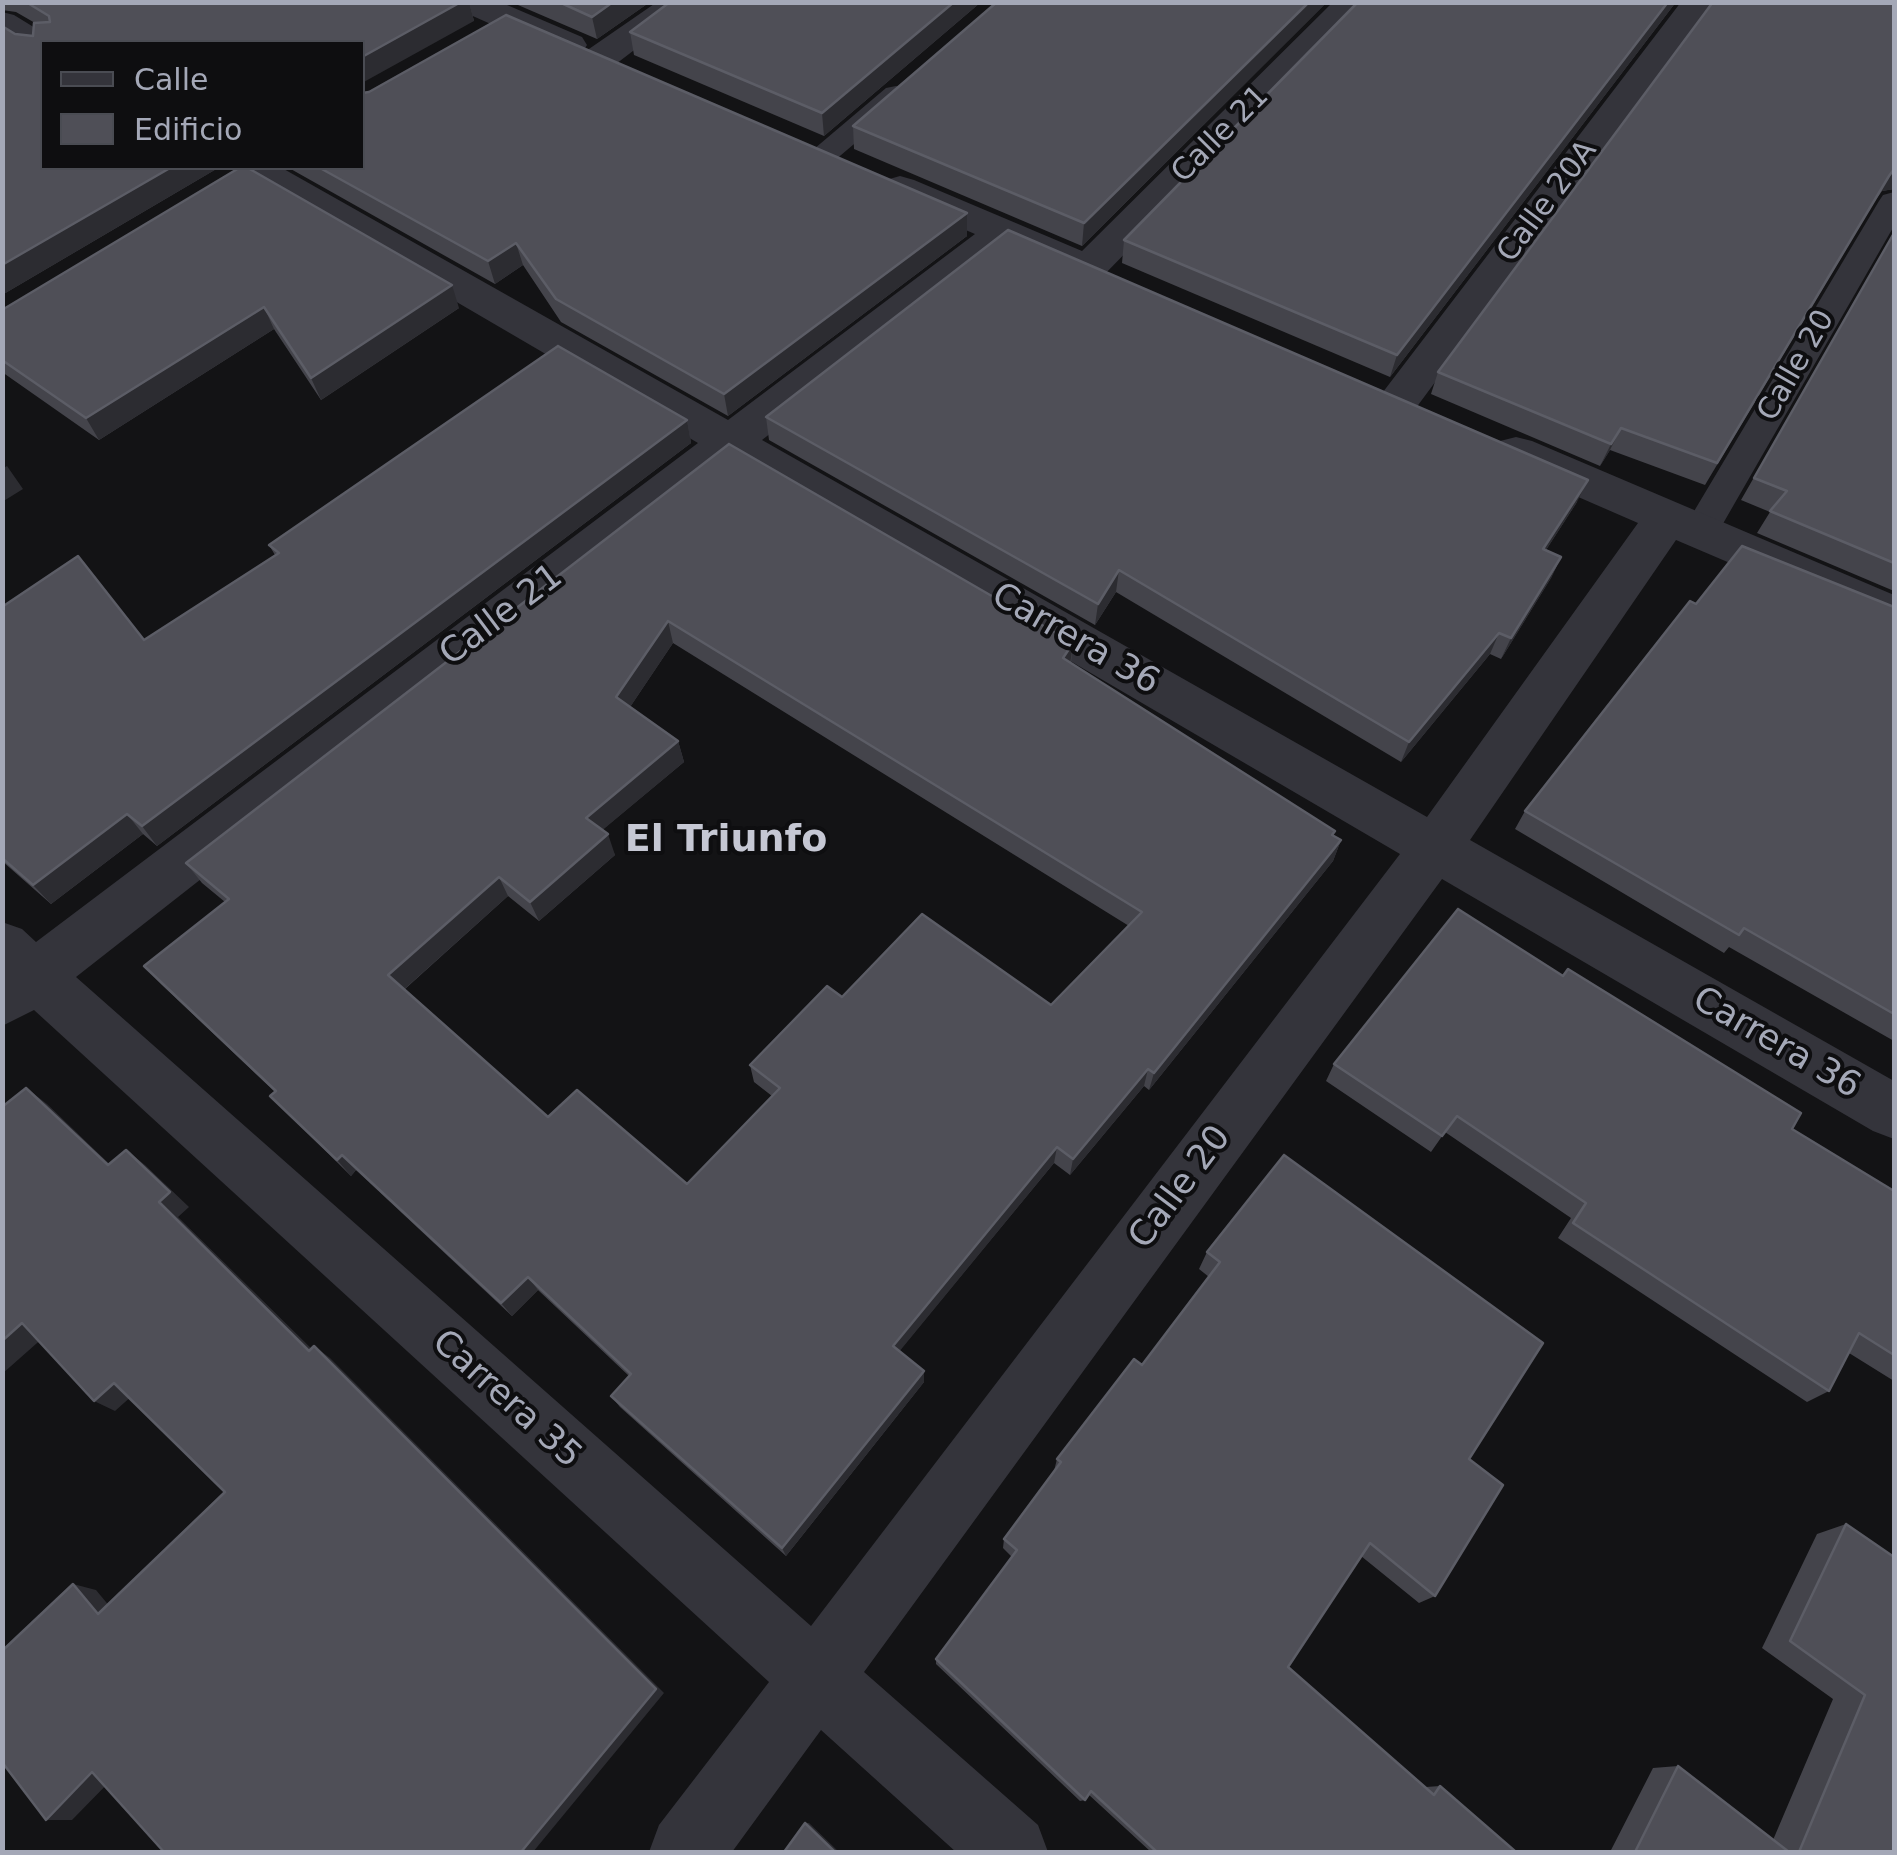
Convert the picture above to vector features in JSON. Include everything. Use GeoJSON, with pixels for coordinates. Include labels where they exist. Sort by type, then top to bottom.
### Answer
{"type":"FeatureCollection","features":[{"type":"Feature","properties":{"kind":"street"},"geometry":{"type":"LineString","coordinates":[[485,20],[616,66],[680,2]]}},
{"type":"Feature","properties":{"kind":"street","name":"Calle 21"},"geometry":{"type":"LineString","coordinates":[[13,974],[730,441],[1003,232],[1107,276],[1353,2]]}},
{"type":"Feature","properties":{"kind":"street","name":"Calle 20A"},"geometry":{"type":"LineString","coordinates":[[1398,402],[1698,2]]}},
{"type":"Feature","properties":{"kind":"street"},"geometry":{"type":"LineString","coordinates":[[2,22],[40,44]]}},
{"type":"Feature","properties":{"kind":"street"},"geometry":{"type":"LineString","coordinates":[[806,148],[1003,232]]}},
{"type":"Feature","properties":{"kind":"street","name":"Carrera 36"},"geometry":{"type":"LineString","coordinates":[[241,174],[730,441],[1894,1112]]}},
{"type":"Feature","properties":{"kind":"street"},"geometry":{"type":"LineString","coordinates":[[1488,440],[1894,615]]}},
{"type":"Feature","properties":{"kind":"street","name":"Calle 20"},"geometry":{"type":"LineString","coordinates":[[686,1852],[1435,848],[1684,524]]}},
{"type":"Feature","properties":{"kind":"street","name":"Carrera 35"},"geometry":{"type":"LineString","coordinates":[[13,974],[1012,1852]]}},
{"type":"Feature","properties":{"kind":"lane"},"geometry":{"type":"LineString","coordinates":[[806,148],[914,79]]}},
{"type":"Feature","properties":{"kind":"lane","name":"Calle 20"},"geometry":{"type":"LineString","coordinates":[[1684,524],[1894,201]]}},
{"type":"Feature","properties":{"kind":"building"},"geometry":{"type":"Polygon","coordinates":[[[26,2],[461,2],[365,55],[365,40],[40,40],[40,170],[167,170],[2,265],[2,26],[15,34],[33,36],[34,23],[50,22],[49,16],[26,2]]]}},
{"type":"Feature","properties":{"kind":"building"},"geometry":{"type":"Polygon","coordinates":[[[559,2],[613,2],[592,17],[559,2]]]}},
{"type":"Feature","properties":{"kind":"building"},"geometry":{"type":"Polygon","coordinates":[[[670,2],[954,2],[822,113],[630,32],[670,2]]]}},
{"type":"Feature","properties":{"kind":"building"},"geometry":{"type":"Polygon","coordinates":[[[997,2],[1309,2],[1084,223],[853,126],[997,2]]]}},
{"type":"Feature","properties":{"kind":"building"},"geometry":{"type":"Polygon","coordinates":[[[1358,2],[1668,2],[1397,355],[1124,240],[1358,2]]]}},
{"type":"Feature","properties":{"kind":"building"},"geometry":{"type":"Polygon","coordinates":[[[1713,2],[1894,2],[1894,169],[1717,463],[1621,428],[1611,444],[1438,372],[1713,2]]]}},
{"type":"Feature","properties":{"kind":"building"},"geometry":{"type":"Polygon","coordinates":[[[506,15],[967,213],[724,394],[556,299],[516,243],[488,261],[324,170],[365,170],[365,93],[506,15]]]}},
{"type":"Feature","properties":{"kind":"building"},"geometry":{"type":"Polygon","coordinates":[[[236,170],[251,170],[452,285],[311,378],[264,307],[86,418],[2,360],[2,310],[236,170]]]}},
{"type":"Feature","properties":{"kind":"building"},"geometry":{"type":"Polygon","coordinates":[[[1008,230],[1588,480],[1543,549],[1561,557],[1511,638],[1499,633],[1409,742],[1119,570],[1098,604],[766,417],[1008,230]]]}},
{"type":"Feature","properties":{"kind":"building"},"geometry":{"type":"Polygon","coordinates":[[[1894,233],[1894,563],[1770,511],[1787,491],[1754,478],[1894,233]]]}},
{"type":"Feature","properties":{"kind":"building"},"geometry":{"type":"Polygon","coordinates":[[[558,346],[687,420],[142,826],[127,814],[33,885],[2,858],[2,607],[78,556],[144,640],[279,553],[269,545],[558,346]]]}},
{"type":"Feature","properties":{"kind":"building"},"geometry":{"type":"Polygon","coordinates":[[[729,444],[1073,643],[1063,658],[1335,831],[1332,835],[1341,840],[1154,1073],[1148,1069],[1073,1159],[1057,1147],[893,1346],[924,1371],[782,1548],[611,1396],[631,1374],[528,1277],[501,1303],[342,1155],[337,1160],[270,1096],[276,1091],[144,966],[229,899],[186,863],[729,444]],[[668,621],[616,697],[678,741],[586,818],[608,834],[530,902],[499,877],[388,975],[548,1117],[577,1090],[687,1184],[780,1088],[750,1065],[827,986],[842,997],[922,914],[1051,1005],[1142,912],[668,621]]]}},
{"type":"Feature","properties":{"kind":"building"},"geometry":{"type":"Polygon","coordinates":[[[1742,546],[1894,607],[1894,1014],[1744,928],[1739,935],[1525,811],[1690,601],[1696,604],[1742,546]]]}},
{"type":"Feature","properties":{"kind":"building"},"geometry":{"type":"Polygon","coordinates":[[[1458,909],[1563,976],[1568,969],[1801,1113],[1792,1129],[1894,1191],[1894,1355],[1859,1333],[1829,1391],[1573,1223],[1586,1203],[1457,1116],[1442,1136],[1334,1064],[1458,909]]]}},
{"type":"Feature","properties":{"kind":"building"},"geometry":{"type":"Polygon","coordinates":[[[26,1088],[108,1165],[126,1150],[170,1192],[159,1202],[309,1351],[314,1346],[656,1689],[521,1852],[164,1852],[92,1772],[46,1820],[2,1762],[2,1651],[73,1584],[98,1614],[225,1492],[114,1383],[94,1401],[22,1323],[2,1341],[2,1107],[26,1088]]]}},
{"type":"Feature","properties":{"kind":"building"},"geometry":{"type":"Polygon","coordinates":[[[1284,1155],[1543,1343],[1469,1459],[1503,1485],[1435,1596],[1370,1543],[1288,1667],[1434,1795],[1440,1786],[1516,1852],[1157,1852],[1091,1791],[1085,1800],[936,1659],[1017,1550],[1004,1539],[1061,1462],[1057,1459],[1134,1359],[1142,1365],[1220,1262],[1207,1252],[1284,1155]]]}},
{"type":"Feature","properties":{"kind":"building"},"geometry":{"type":"Polygon","coordinates":[[[1846,1524],[1894,1557],[1894,1852],[1799,1852],[1865,1695],[1790,1641],[1846,1524]]]}},
{"type":"Feature","properties":{"kind":"building"},"geometry":{"type":"Polygon","coordinates":[[[1678,1766],[1789,1852],[1635,1852],[1678,1766]]]}},
{"type":"Feature","properties":{"kind":"building"},"geometry":{"type":"Polygon","coordinates":[[[805,1823],[835,1852],[784,1852],[805,1823]]]}},
{"type":"Feature","properties":{"kind":"district","name":"El Triunfo"},"geometry":{"type":"Point","coordinates":[726,841]}}]}
